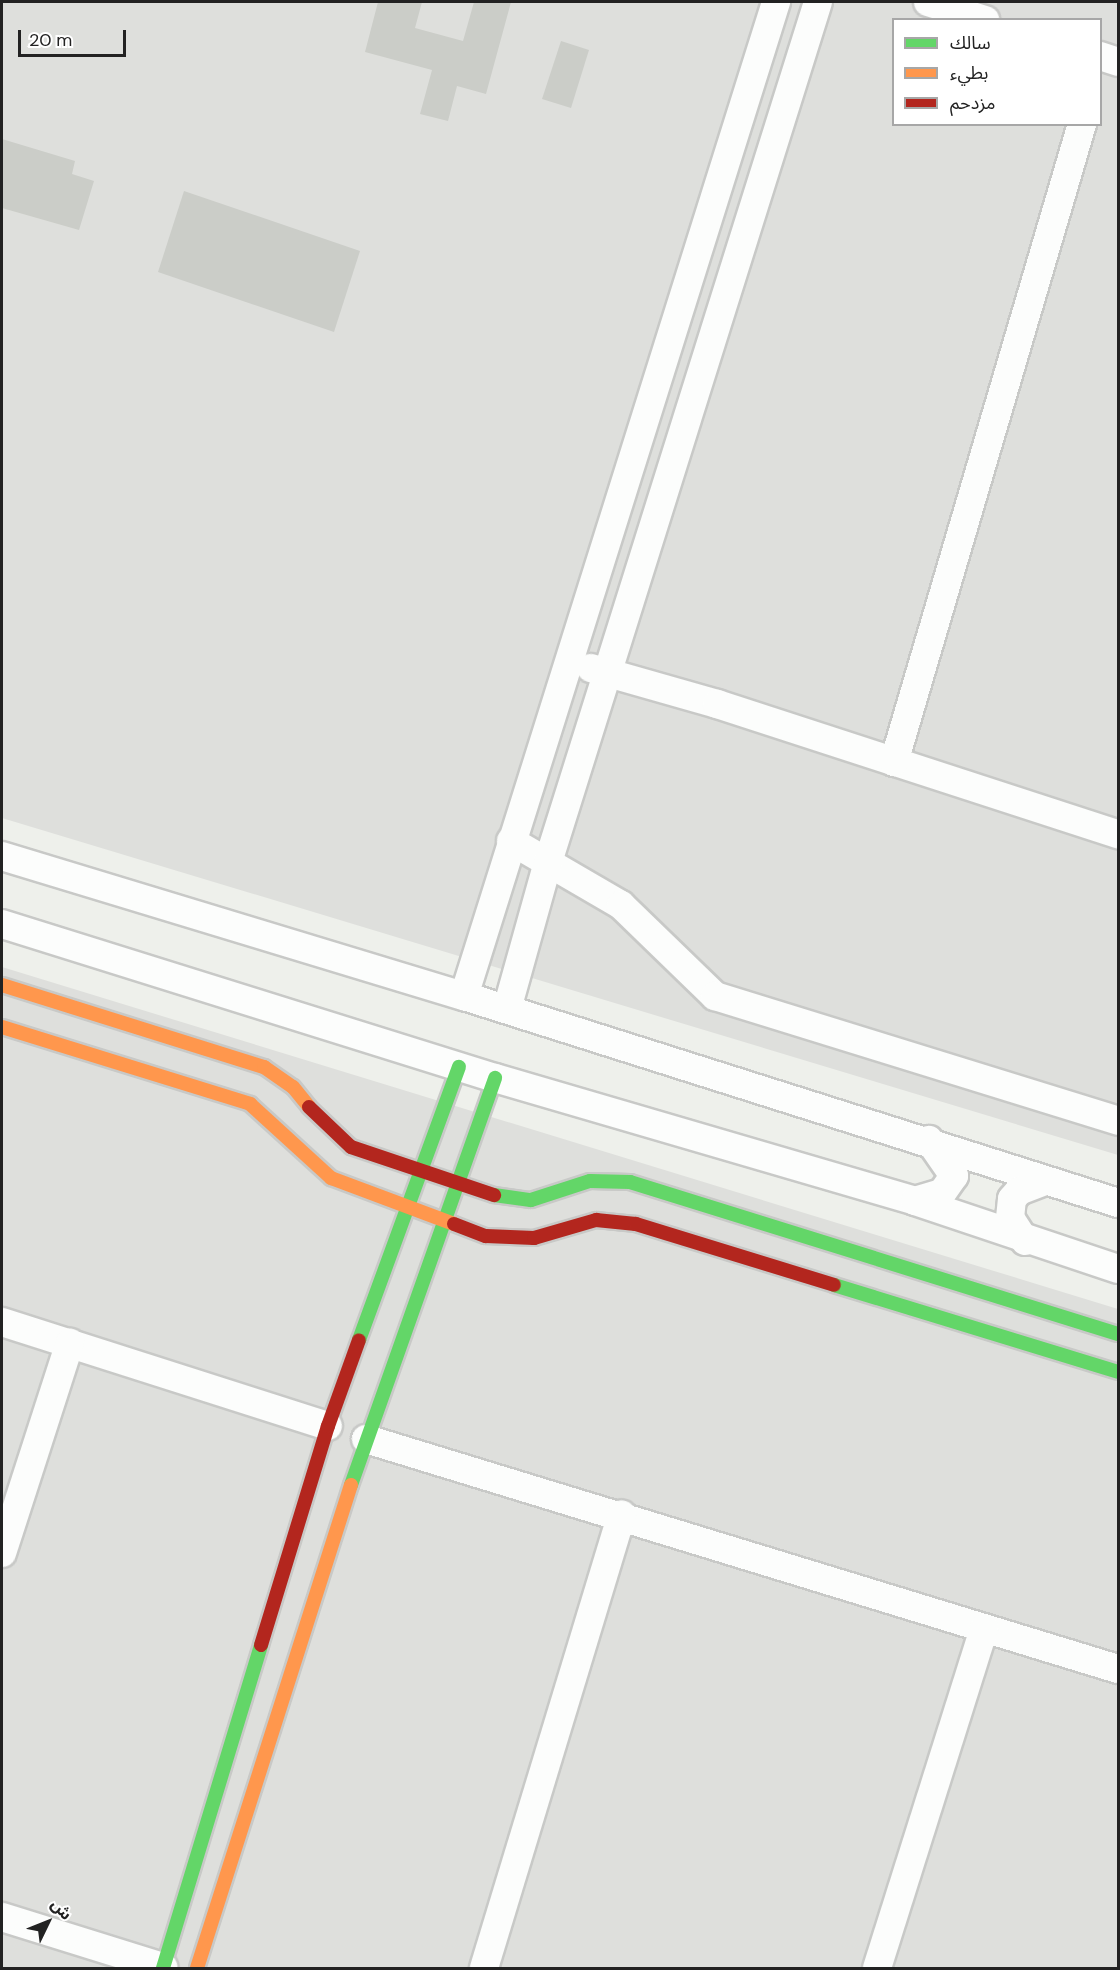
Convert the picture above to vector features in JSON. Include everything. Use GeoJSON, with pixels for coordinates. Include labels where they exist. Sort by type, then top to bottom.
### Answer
{"type":"FeatureCollection","features":[{"type":"Feature","properties":{"kind":"street"},"geometry":{"type":"LineString","coordinates":[[464,996],[511,841],[572,660],[776,2]]}},
{"type":"Feature","properties":{"kind":"street"},"geometry":{"type":"LineString","coordinates":[[507,1009],[549,862],[818,2]]}},
{"type":"Feature","properties":{"kind":"street"},"geometry":{"type":"LineString","coordinates":[[928,2],[979,18]]}},
{"type":"Feature","properties":{"kind":"street"},"geometry":{"type":"LineString","coordinates":[[894,762],[1081,126]]}},
{"type":"Feature","properties":{"kind":"street"},"geometry":{"type":"LineString","coordinates":[[572,660],[607,675],[717,704],[1119,834]]}},
{"type":"Feature","properties":{"kind":"street"},"geometry":{"type":"LineString","coordinates":[[511,841],[621,905],[715,996],[1119,1121]]}},
{"type":"Feature","properties":{"kind":"street"},"geometry":{"type":"LineString","coordinates":[[2,856],[929,1140],[1045,1181],[1119,1203]]}},
{"type":"Feature","properties":{"kind":"street"},"geometry":{"type":"LineString","coordinates":[[2,880],[19,872],[45,870]]}},
{"type":"Feature","properties":{"kind":"street"},"geometry":{"type":"LineString","coordinates":[[2,911],[34,933]]}},
{"type":"Feature","properties":{"kind":"street"},"geometry":{"type":"LineString","coordinates":[[2,924],[495,1078],[915,1201],[1025,1241],[1119,1269]]}},
{"type":"Feature","properties":{"kind":"street"},"geometry":{"type":"LineString","coordinates":[[2,985],[264,1067],[293,1087],[318,1119],[351,1147],[456,1185],[508,1200],[531,1200],[590,1181],[630,1182],[1119,1334]]}},
{"type":"Feature","properties":{"kind":"street"},"geometry":{"type":"LineString","coordinates":[[2,1027],[250,1104],[331,1178],[442,1222],[510,1240],[534,1238],[596,1220],[636,1224],[1119,1372]]}},
{"type":"Feature","properties":{"kind":"street"},"geometry":{"type":"LineString","coordinates":[[2,1917],[163,1968],[328,1426],[459,1067]]}},
{"type":"Feature","properties":{"kind":"street"},"geometry":{"type":"LineString","coordinates":[[197,1968],[366,1439],[495,1078]]}},
{"type":"Feature","properties":{"kind":"street"},"geometry":{"type":"LineString","coordinates":[[915,1201],[942,1193],[954,1176],[929,1140]]}},
{"type":"Feature","properties":{"kind":"street"},"geometry":{"type":"LineString","coordinates":[[1025,1241],[1010,1218],[1012,1199],[1019,1191],[1045,1181]]}},
{"type":"Feature","properties":{"kind":"street"},"geometry":{"type":"LineString","coordinates":[[964,1324],[974,1289]]}},
{"type":"Feature","properties":{"kind":"street"},"geometry":{"type":"LineString","coordinates":[[2,1322],[328,1426]]}},
{"type":"Feature","properties":{"kind":"street"},"geometry":{"type":"LineString","coordinates":[[2,1553],[70,1343]]}},
{"type":"Feature","properties":{"kind":"street"},"geometry":{"type":"LineString","coordinates":[[366,1439],[622,1515],[1119,1669]]}},
{"type":"Feature","properties":{"kind":"street"},"geometry":{"type":"LineString","coordinates":[[484,1968],[622,1515]]}},
{"type":"Feature","properties":{"kind":"street"},"geometry":{"type":"LineString","coordinates":[[877,1968],[984,1628]]}},
{"type":"Feature","properties":{"kind":"shaded area"},"geometry":{"type":"Polygon","coordinates":[[[2,2],[1118,2],[1118,1155],[2,818],[2,2]]]}},
{"type":"Feature","properties":{"kind":"shaded area"},"geometry":{"type":"Polygon","coordinates":[[[2,967],[1118,1309],[1118,1968],[2,1968],[2,967]]]}},
{"type":"Feature","properties":{"kind":"building"},"geometry":{"type":"Polygon","coordinates":[[[378,2],[422,2],[415,28],[463,41],[474,2],[511,2],[486,94],[457,86],[448,121],[420,114],[432,70],[365,52],[378,2]]]}},
{"type":"Feature","properties":{"kind":"building"},"geometry":{"type":"Polygon","coordinates":[[[561,41],[589,50],[571,108],[542,99],[561,41]]]}},
{"type":"Feature","properties":{"kind":"building"},"geometry":{"type":"Polygon","coordinates":[[[2,139],[75,161],[72,174],[94,181],[79,230],[2,208],[2,139]]]}},
{"type":"Feature","properties":{"kind":"building"},"geometry":{"type":"Polygon","coordinates":[[[184,191],[360,251],[334,332],[158,272],[184,191]]]}},
{"type":"Feature","properties":{"kind":"traffic: fast"},"geometry":{"type":"LineString","coordinates":[[359,1340],[459,1067]]}},
{"type":"Feature","properties":{"kind":"traffic: fast"},"geometry":{"type":"LineString","coordinates":[[351,1485],[495,1078]]}},
{"type":"Feature","properties":{"kind":"traffic: fast"},"geometry":{"type":"LineString","coordinates":[[494,1195],[531,1200],[590,1181],[630,1182],[1118,1334]]}},
{"type":"Feature","properties":{"kind":"traffic: fast"},"geometry":{"type":"LineString","coordinates":[[834,1285],[1118,1372]]}},
{"type":"Feature","properties":{"kind":"traffic: fast"},"geometry":{"type":"LineString","coordinates":[[163,1968],[261,1645]]}},
{"type":"Feature","properties":{"kind":"traffic: slow"},"geometry":{"type":"LineString","coordinates":[[2,985],[264,1067],[293,1087],[309,1107]]}},
{"type":"Feature","properties":{"kind":"traffic: slow"},"geometry":{"type":"LineString","coordinates":[[2,1027],[250,1104],[331,1178],[454,1224]]}},
{"type":"Feature","properties":{"kind":"traffic: slow"},"geometry":{"type":"LineString","coordinates":[[197,1968],[351,1485]]}},
{"type":"Feature","properties":{"kind":"traffic: jam"},"geometry":{"type":"LineString","coordinates":[[309,1107],[351,1147],[494,1195]]}},
{"type":"Feature","properties":{"kind":"traffic: jam"},"geometry":{"type":"LineString","coordinates":[[454,1224],[486,1236],[534,1238],[596,1220],[636,1224],[834,1285]]}},
{"type":"Feature","properties":{"kind":"traffic: jam"},"geometry":{"type":"LineString","coordinates":[[261,1645],[328,1426],[359,1340]]}}]}
